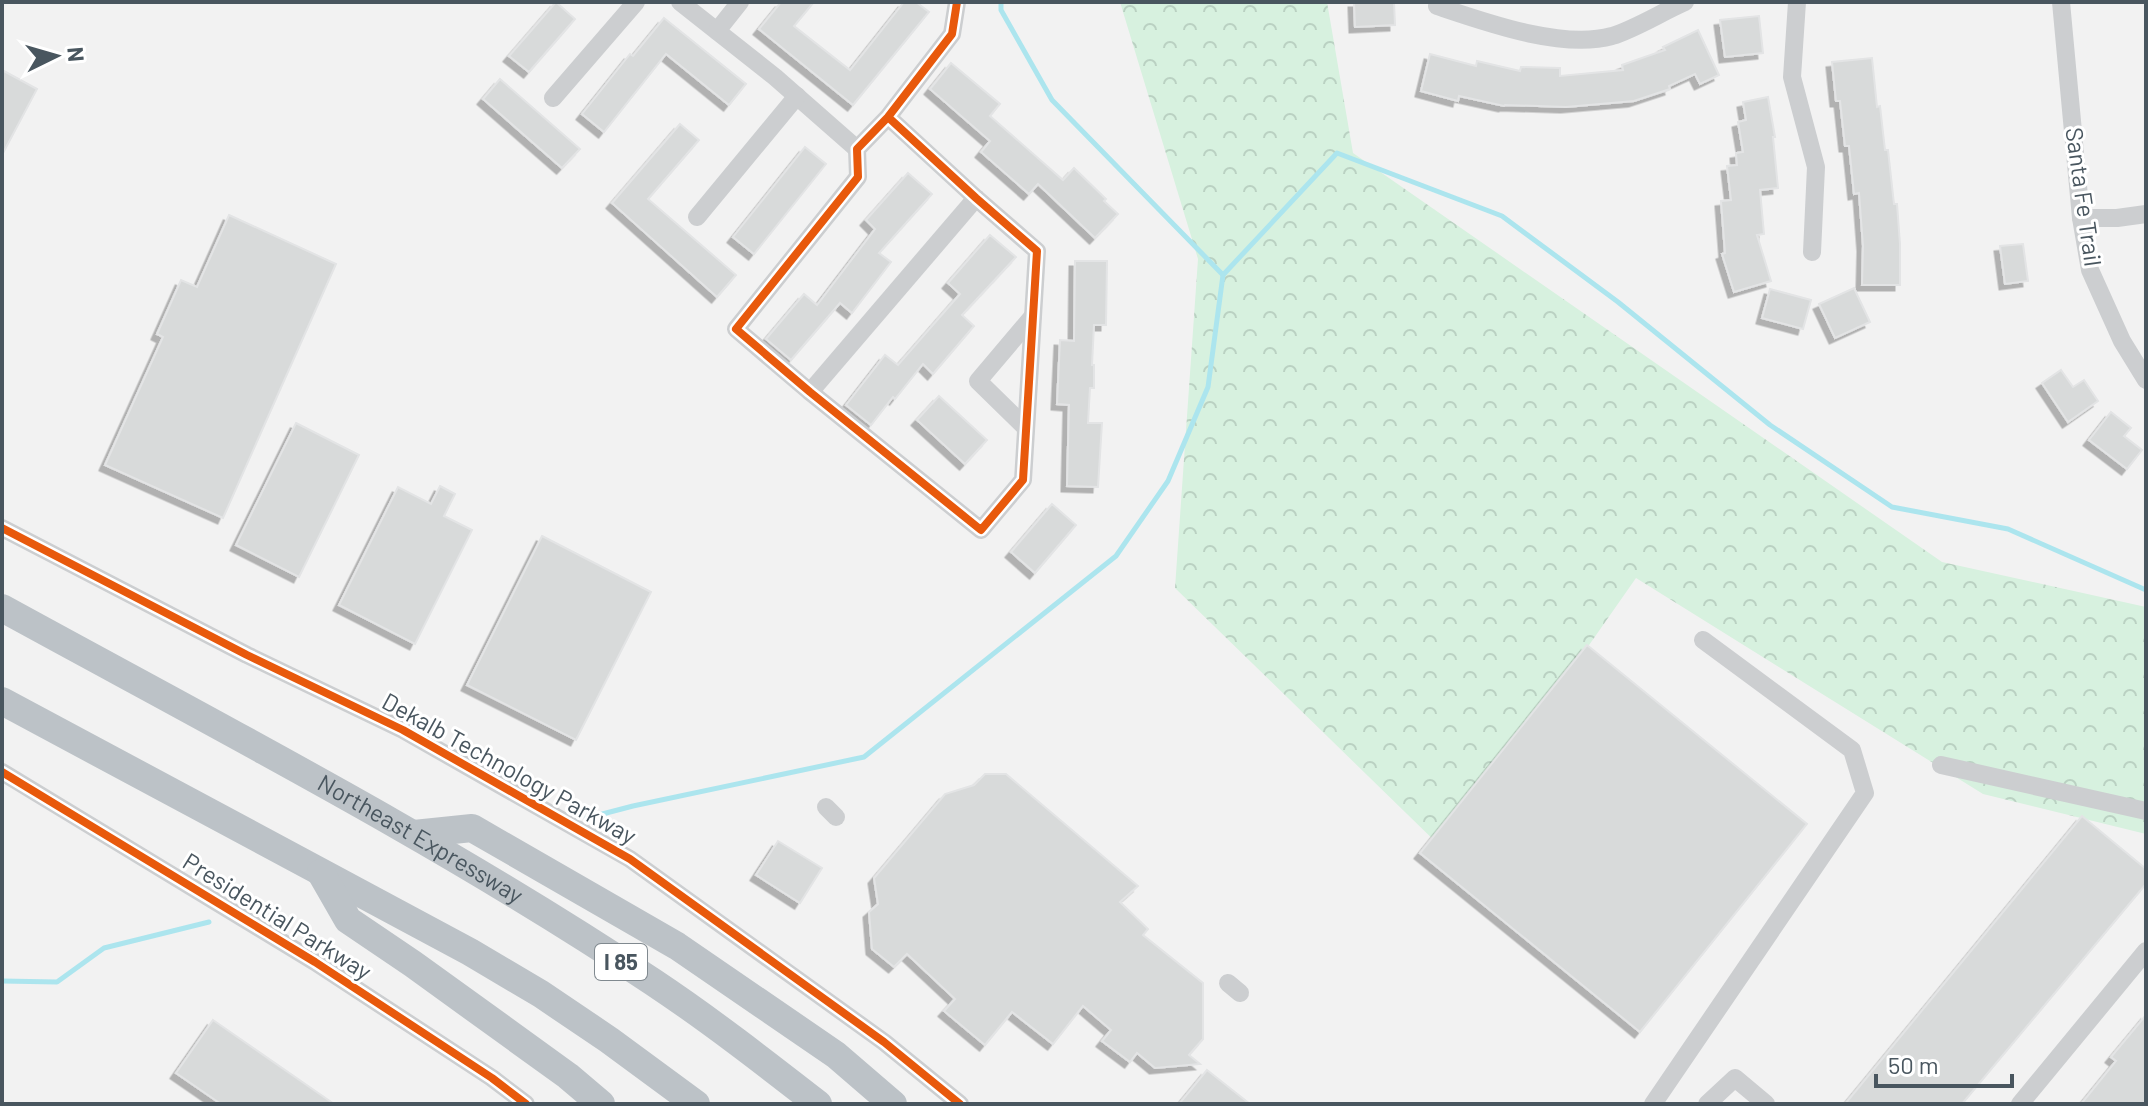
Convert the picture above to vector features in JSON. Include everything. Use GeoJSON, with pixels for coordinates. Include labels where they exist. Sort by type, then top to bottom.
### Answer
{"type":"FeatureCollection","features":[{"type":"Feature","properties":{"kind":"highway","name":"Northeast Expressway"},"geometry":{"type":"LineString","coordinates":[[2,608],[414,834],[653,982],[733,1038],[818,1104]]}},
{"type":"Feature","properties":{"kind":"highway"},"geometry":{"type":"LineString","coordinates":[[2,701],[470,952],[541,994],[696,1104]]}},
{"type":"Feature","properties":{"kind":"highway"},"geometry":{"type":"LineString","coordinates":[[414,834],[472,828],[677,946],[836,1055],[893,1104]]}},
{"type":"Feature","properties":{"kind":"highway"},"geometry":{"type":"LineString","coordinates":[[321,873],[348,920],[568,1076],[601,1104]]}},
{"type":"Feature","properties":{"kind":"street"},"geometry":{"type":"LineString","coordinates":[[553,98],[636,2]]}},
{"type":"Feature","properties":{"kind":"street"},"geometry":{"type":"LineString","coordinates":[[680,2],[797,96],[857,149]]}},
{"type":"Feature","properties":{"kind":"street"},"geometry":{"type":"LineString","coordinates":[[717,31],[740,2]]}},
{"type":"Feature","properties":{"kind":"street"},"geometry":{"type":"LineString","coordinates":[[888,117],[1037,251],[1023,480],[981,530],[736,329],[858,177],[857,149],[888,117],[952,34],[957,2]]}},
{"type":"Feature","properties":{"kind":"street"},"geometry":{"type":"LineString","coordinates":[[1437,6],[1543,36],[1580,41],[1613,36],[1685,2]]}},
{"type":"Feature","properties":{"kind":"street"},"geometry":{"type":"LineString","coordinates":[[1797,2],[1792,77],[1816,167],[1812,252]]}},
{"type":"Feature","properties":{"kind":"street","name":"Santa Fe Trail"},"geometry":{"type":"LineString","coordinates":[[2061,2],[2081,218],[2090,270],[2122,341],[2146,380]]}},
{"type":"Feature","properties":{"kind":"street"},"geometry":{"type":"LineString","coordinates":[[697,217],[797,96]]}},
{"type":"Feature","properties":{"kind":"street"},"geometry":{"type":"LineString","coordinates":[[810,392],[976,198]]}},
{"type":"Feature","properties":{"kind":"street"},"geometry":{"type":"LineString","coordinates":[[2081,218],[2146,214]]}},
{"type":"Feature","properties":{"kind":"street"},"geometry":{"type":"LineString","coordinates":[[1026,428],[978,381],[1033,316]]}},
{"type":"Feature","properties":{"kind":"street","name":"Dekalb Technology Parkway"},"geometry":{"type":"LineString","coordinates":[[2,528],[247,655],[403,730],[630,859],[884,1042],[960,1104]]}},
{"type":"Feature","properties":{"kind":"street"},"geometry":{"type":"LineString","coordinates":[[1653,1104],[1865,793],[1852,750],[1703,640]]}},
{"type":"Feature","properties":{"kind":"street"},"geometry":{"type":"LineString","coordinates":[[1941,765],[2146,811]]}},
{"type":"Feature","properties":{"kind":"street","name":"Presidential Parkway"},"geometry":{"type":"LineString","coordinates":[[2,772],[315,962],[526,1104]]}},
{"type":"Feature","properties":{"kind":"street"},"geometry":{"type":"LineString","coordinates":[[2020,1104],[2146,951]]}},
{"type":"Feature","properties":{"kind":"street"},"geometry":{"type":"LineString","coordinates":[[1707,1104],[1735,1078],[1766,1104]]}},
{"type":"Feature","properties":{"kind":"green space"},"geometry":{"type":"Polygon","coordinates":[[[1120,2],[1327,2],[1353,153],[1942,562],[2146,607],[2146,834],[1983,794],[1636,578],[1445,851],[1175,588],[1198,259],[1120,2]]]}},
{"type":"Feature","properties":{"kind":"building"},"geometry":{"type":"Polygon","coordinates":[[[556,2],[575,19],[529,72],[509,56],[556,2]]]}},
{"type":"Feature","properties":{"kind":"building"},"geometry":{"type":"Polygon","coordinates":[[[781,2],[814,2],[794,26],[850,70],[904,2],[916,2],[929,12],[853,105],[759,29],[781,2]]]}},
{"type":"Feature","properties":{"kind":"building"},"geometry":{"type":"Polygon","coordinates":[[[1354,2],[1394,2],[1395,25],[1355,27],[1354,2]]]}},
{"type":"Feature","properties":{"kind":"building"},"geometry":{"type":"Polygon","coordinates":[[[1759,16],[1763,53],[1725,57],[1720,20],[1759,16]]]}},
{"type":"Feature","properties":{"kind":"building"},"geometry":{"type":"Polygon","coordinates":[[[664,18],[746,84],[729,105],[666,54],[604,132],[582,114],[630,54],[633,56],[664,18]]]}},
{"type":"Feature","properties":{"kind":"building"},"geometry":{"type":"Polygon","coordinates":[[[1698,30],[1719,75],[1700,84],[1695,74],[1669,86],[1670,89],[1634,101],[1566,107],[1504,106],[1459,96],[1458,101],[1421,91],[1430,54],[1476,66],[1477,61],[1520,71],[1521,67],[1560,68],[1560,76],[1623,70],[1622,65],[1665,50],[1663,47],[1698,30]]]}},
{"type":"Feature","properties":{"kind":"building"},"geometry":{"type":"Polygon","coordinates":[[[1872,58],[1877,107],[1880,106],[1894,204],[1897,204],[1900,285],[1862,285],[1859,193],[1854,194],[1849,146],[1845,146],[1840,101],[1836,101],[1832,62],[1872,58]]]}},
{"type":"Feature","properties":{"kind":"building"},"geometry":{"type":"Polygon","coordinates":[[[951,63],[1000,104],[990,116],[1063,180],[1074,168],[1106,199],[1104,201],[1118,214],[1095,238],[1038,184],[1029,194],[981,152],[990,141],[930,89],[951,63]]]}},
{"type":"Feature","properties":{"kind":"building"},"geometry":{"type":"Polygon","coordinates":[[[2,70],[37,89],[2,155],[2,70]]]}},
{"type":"Feature","properties":{"kind":"building"},"geometry":{"type":"Polygon","coordinates":[[[500,79],[580,149],[562,168],[483,99],[500,79]]]}},
{"type":"Feature","properties":{"kind":"building"},"geometry":{"type":"Polygon","coordinates":[[[1768,97],[1775,137],[1778,188],[1760,190],[1764,234],[1757,235],[1771,281],[1734,292],[1722,254],[1725,253],[1721,201],[1731,200],[1727,166],[1737,165],[1736,153],[1743,152],[1738,122],[1746,120],[1743,102],[1768,97]]]}},
{"type":"Feature","properties":{"kind":"building"},"geometry":{"type":"Polygon","coordinates":[[[680,124],[699,140],[648,199],[736,275],[717,297],[612,203],[680,124]]]}},
{"type":"Feature","properties":{"kind":"building"},"geometry":{"type":"Polygon","coordinates":[[[805,147],[826,164],[754,254],[733,237],[805,147]]]}},
{"type":"Feature","properties":{"kind":"building"},"geometry":{"type":"Polygon","coordinates":[[[908,173],[932,194],[879,253],[891,262],[852,313],[840,303],[791,360],[766,339],[804,294],[817,305],[875,229],[866,220],[908,173]]]}},
{"type":"Feature","properties":{"kind":"building"},"geometry":{"type":"Polygon","coordinates":[[[229,215],[336,264],[223,518],[105,465],[163,337],[157,334],[181,280],[197,287],[229,215]]]}},
{"type":"Feature","properties":{"kind":"building"},"geometry":{"type":"Polygon","coordinates":[[[990,235],[1016,257],[962,315],[974,326],[933,374],[923,364],[871,425],[846,405],[885,355],[898,365],[960,294],[948,283],[990,235]]]}},
{"type":"Feature","properties":{"kind":"building"},"geometry":{"type":"Polygon","coordinates":[[[2023,244],[2028,281],[2005,284],[2000,246],[2023,244]]]}},
{"type":"Feature","properties":{"kind":"building"},"geometry":{"type":"Polygon","coordinates":[[[1075,261],[1107,261],[1106,325],[1094,325],[1094,388],[1090,388],[1088,423],[1102,423],[1098,487],[1067,486],[1069,405],[1057,404],[1060,340],[1074,341],[1075,261]]]}},
{"type":"Feature","properties":{"kind":"building"},"geometry":{"type":"Polygon","coordinates":[[[1854,288],[1870,322],[1835,338],[1819,304],[1854,288]]]}},
{"type":"Feature","properties":{"kind":"building"},"geometry":{"type":"Polygon","coordinates":[[[1770,289],[1811,300],[1803,329],[1762,318],[1770,289]]]}},
{"type":"Feature","properties":{"kind":"building"},"geometry":{"type":"Polygon","coordinates":[[[2061,370],[2073,387],[2084,380],[2098,401],[2068,422],[2042,383],[2061,370]]]}},
{"type":"Feature","properties":{"kind":"building"},"geometry":{"type":"Polygon","coordinates":[[[939,396],[987,440],[965,464],[917,420],[939,396]]]}},
{"type":"Feature","properties":{"kind":"building"},"geometry":{"type":"Polygon","coordinates":[[[2111,412],[2131,428],[2124,436],[2142,450],[2127,469],[2089,440],[2111,412]]]}},
{"type":"Feature","properties":{"kind":"building"},"geometry":{"type":"Polygon","coordinates":[[[296,423],[359,455],[299,577],[236,545],[296,423]]]}},
{"type":"Feature","properties":{"kind":"building"},"geometry":{"type":"Polygon","coordinates":[[[440,486],[455,494],[444,516],[472,530],[415,644],[339,605],[398,487],[431,504],[440,486]]]}},
{"type":"Feature","properties":{"kind":"building"},"geometry":{"type":"Polygon","coordinates":[[[1052,504],[1076,525],[1035,573],[1011,552],[1052,504]]]}},
{"type":"Feature","properties":{"kind":"building"},"geometry":{"type":"Polygon","coordinates":[[[542,536],[651,592],[576,740],[467,685],[542,536]]]}},
{"type":"Feature","properties":{"kind":"building"},"geometry":{"type":"Polygon","coordinates":[[[1587,645],[1807,824],[1640,1032],[1420,853],[1587,645]]]}},
{"type":"Feature","properties":{"kind":"building"},"geometry":{"type":"Polygon","coordinates":[[[985,774],[1006,774],[1138,886],[1120,902],[1148,929],[1143,935],[1203,983],[1203,1039],[1189,1055],[1200,1064],[1155,1068],[1137,1053],[1130,1062],[1102,1041],[1111,1030],[1083,1006],[1053,1044],[1012,1012],[985,1045],[944,1011],[955,999],[907,954],[894,967],[872,949],[869,912],[878,904],[874,878],[945,794],[974,785],[985,774]]]}},
{"type":"Feature","properties":{"kind":"building"},"geometry":{"type":"Polygon","coordinates":[[[2082,816],[2146,869],[2146,884],[1962,1104],[1845,1104],[2082,816]]]}},
{"type":"Feature","properties":{"kind":"building"},"geometry":{"type":"Polygon","coordinates":[[[778,841],[822,868],[800,903],[756,875],[778,841]]]}},
{"type":"Feature","properties":{"kind":"building"},"geometry":{"type":"Polygon","coordinates":[[[2146,1015],[2146,1104],[2081,1104],[2116,1061],[2111,1057],[2146,1015]]]}},
{"type":"Feature","properties":{"kind":"building"},"geometry":{"type":"Polygon","coordinates":[[[213,1020],[334,1104],[221,1104],[176,1073],[213,1020]]]}},
{"type":"Feature","properties":{"kind":"building"},"geometry":{"type":"Polygon","coordinates":[[[1207,1070],[1250,1104],[1179,1104],[1207,1070]]]}},
{"type":"Feature","properties":{"kind":"waterway"},"geometry":{"type":"LineString","coordinates":[[1001,2],[1001,10],[1052,100],[1223,275]]}},
{"type":"Feature","properties":{"kind":"waterway"},"geometry":{"type":"LineString","coordinates":[[587,818],[864,757],[1116,556],[1168,481],[1208,387],[1223,275],[1337,153],[1502,216],[1618,302],[1770,425],[1892,507],[2008,529],[2146,590]]}},
{"type":"Feature","properties":{"kind":"waterway"},"geometry":{"type":"LineString","coordinates":[[2,981],[57,982],[104,948],[209,922]]}},
{"type":"Feature","properties":{"kind":"cycle path"},"geometry":{"type":"LineString","coordinates":[[888,117],[1037,251],[1023,480],[981,530],[736,329],[858,177],[857,149],[888,117],[952,34],[957,2]]}},
{"type":"Feature","properties":{"kind":"cycle path"},"geometry":{"type":"LineString","coordinates":[[2,528],[247,655],[403,730],[630,859],[884,1042],[960,1104]]}},
{"type":"Feature","properties":{"kind":"cycle path"},"geometry":{"type":"LineString","coordinates":[[2,772],[315,962],[492,1078],[526,1104]]}}]}
